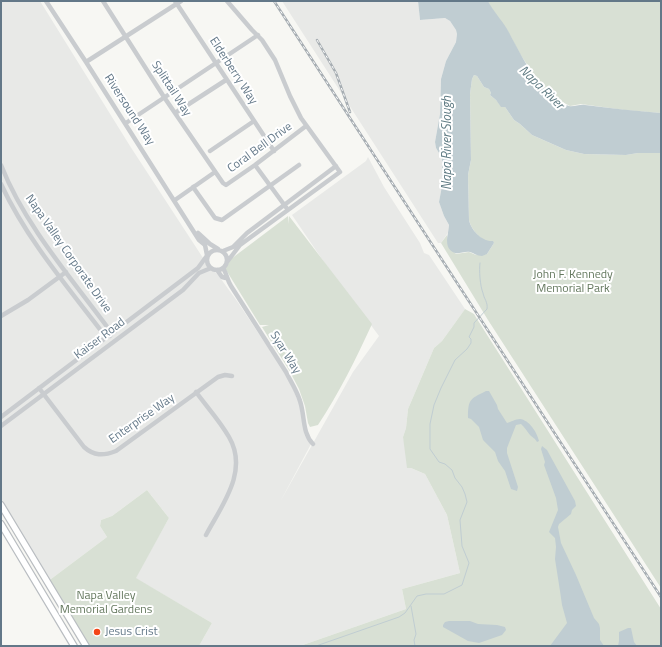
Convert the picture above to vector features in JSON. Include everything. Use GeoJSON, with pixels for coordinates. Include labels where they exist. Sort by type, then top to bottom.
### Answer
{"type":"FeatureCollection","features":[{"type":"Feature","properties":{"kind":"main road"},"geometry":{"type":"LineString","coordinates":[[1,505],[86,646]]}},
{"type":"Feature","properties":{"kind":"main road"},"geometry":{"type":"LineString","coordinates":[[1,524],[74,646]]}},
{"type":"Feature","properties":{"kind":"street","name":"Splittail Way"},"geometry":{"type":"LineString","coordinates":[[103,1],[164,97],[215,172],[226,185]]}},
{"type":"Feature","properties":{"kind":"street"},"geometry":{"type":"LineString","coordinates":[[227,1],[258,35],[275,60],[290,96],[306,126],[336,166],[340,172],[240,245],[223,268],[216,270],[207,264],[207,256],[212,250],[221,250],[233,247],[247,233],[336,166]]}},
{"type":"Feature","properties":{"kind":"street","name":"Riversound Way"},"geometry":{"type":"LineString","coordinates":[[48,2],[200,240],[205,245],[207,256]]}},
{"type":"Feature","properties":{"kind":"street"},"geometry":{"type":"LineString","coordinates":[[86,62],[178,2]]}},
{"type":"Feature","properties":{"kind":"street","name":"Elderberry Way"},"geometry":{"type":"LineString","coordinates":[[178,2],[226,80],[274,151]]}},
{"type":"Feature","properties":{"kind":"street"},"geometry":{"type":"LineString","coordinates":[[126,123],[258,35]]}},
{"type":"Feature","properties":{"kind":"street"},"geometry":{"type":"LineString","coordinates":[[175,113],[226,80]]}},
{"type":"Feature","properties":{"kind":"street"},"geometry":{"type":"LineString","coordinates":[[210,151],[254,121]]}},
{"type":"Feature","properties":{"kind":"street","name":"Coral Bell Drive"},"geometry":{"type":"LineString","coordinates":[[226,185],[306,126]]}},
{"type":"Feature","properties":{"kind":"street","name":"Napa Valley Corporate Drive"},"geometry":{"type":"LineString","coordinates":[[1,165],[23,210],[43,241],[108,328],[108,334],[113,341]]}},
{"type":"Feature","properties":{"kind":"street"},"geometry":{"type":"LineString","coordinates":[[255,165],[288,210]]}},
{"type":"Feature","properties":{"kind":"street"},"geometry":{"type":"LineString","coordinates":[[193,187],[215,218],[222,220],[298,165]]}},
{"type":"Feature","properties":{"kind":"street"},"geometry":{"type":"LineString","coordinates":[[175,200],[215,172]]}},
{"type":"Feature","properties":{"kind":"street","name":"Napa Valley Corporate Drive"},"geometry":{"type":"LineString","coordinates":[[1,184],[30,236],[102,332],[108,334]]}},
{"type":"Feature","properties":{"kind":"street","name":"Riversound Way"},"geometry":{"type":"LineString","coordinates":[[195,231],[210,244],[221,250]]}},
{"type":"Feature","properties":{"kind":"street"},"geometry":{"type":"LineString","coordinates":[[221,250],[227,257],[227,262]]}},
{"type":"Feature","properties":{"kind":"street","name":"Kaiser Road"},"geometry":{"type":"LineString","coordinates":[[1,416],[108,334],[198,268],[207,256]]}},
{"type":"Feature","properties":{"kind":"street","name":"Kaiser Road"},"geometry":{"type":"LineString","coordinates":[[1,426],[183,290],[199,273],[211,268]]}},
{"type":"Feature","properties":{"kind":"street","name":"Syar Way"},"geometry":{"type":"LineString","coordinates":[[223,268],[227,274],[226,278],[293,385],[302,408],[306,434],[313,444]]}},
{"type":"Feature","properties":{"kind":"street","name":"Syar Way"},"geometry":{"type":"LineString","coordinates":[[216,270],[222,277],[226,278]]}},
{"type":"Feature","properties":{"kind":"street"},"geometry":{"type":"LineString","coordinates":[[1,316],[20,306],[66,272]]}},
{"type":"Feature","properties":{"kind":"street","name":"Enterprise Way"},"geometry":{"type":"LineString","coordinates":[[39,388],[84,447],[92,453],[104,455],[116,451],[218,377],[225,375],[232,376]]}},
{"type":"Feature","properties":{"kind":"street"},"geometry":{"type":"LineString","coordinates":[[196,392],[229,436],[234,446],[236,462],[235,478],[232,488],[206,535]]}},
{"type":"Feature","properties":{"kind":"street"},"geometry":{"type":"LineString","coordinates":[[42,592],[50,586]]}},
{"type":"Feature","properties":{"kind":"shaded area"},"geometry":{"type":"Polygon","coordinates":[[[1,1],[40,1],[130,146],[205,261],[218,275],[237,301],[285,373],[299,402],[305,436],[311,444],[280,502],[353,372],[379,336],[326,265],[292,215],[366,161],[368,157],[384,187],[420,243],[424,253],[429,255],[465,309],[442,341],[434,348],[408,409],[406,428],[403,437],[411,468],[425,474],[447,515],[460,573],[402,589],[406,609],[300,646],[199,646],[212,623],[135,578],[169,518],[147,490],[112,516],[101,520],[100,526],[107,537],[47,582],[1,505],[1,1]]]}},
{"type":"Feature","properties":{"kind":"shaded area"},"geometry":{"type":"Polygon","coordinates":[[[282,1],[418,1],[420,20],[445,18],[450,21],[456,30],[456,42],[446,61],[441,79],[440,114],[435,142],[436,148],[442,158],[442,186],[439,202],[449,225],[449,231],[441,243],[438,243],[282,1]]]}},
{"type":"Feature","properties":{"kind":"green space"},"geometry":{"type":"Polygon","coordinates":[[[488,1],[661,1],[661,113],[581,104],[570,106],[555,98],[542,87],[488,1]]]}},
{"type":"Feature","properties":{"kind":"green space","name":"John F. Kennedy Memorial Park"},"geometry":{"type":"Polygon","coordinates":[[[474,75],[477,76],[484,87],[489,89],[491,93],[490,95],[501,106],[505,107],[514,120],[532,135],[566,150],[584,154],[626,155],[638,153],[661,153],[661,588],[488,320],[441,243],[447,235],[449,247],[456,254],[469,252],[476,255],[487,254],[494,243],[485,241],[479,236],[473,229],[469,220],[468,175],[471,160],[470,94],[474,75]]]}},
{"type":"Feature","properties":{"kind":"green space"},"geometry":{"type":"Polygon","coordinates":[[[288,216],[288,224],[289,216],[372,324],[347,376],[326,413],[318,425],[310,427],[299,389],[262,327],[269,325],[260,325],[223,265],[288,216]]]}},
{"type":"Feature","properties":{"kind":"green space"},"geometry":{"type":"Polygon","coordinates":[[[465,309],[474,314],[661,609],[661,646],[300,646],[406,609],[402,589],[460,573],[447,515],[425,474],[411,468],[407,468],[403,437],[406,428],[408,409],[434,348],[442,341],[465,309]]]}},
{"type":"Feature","properties":{"kind":"green space","name":"Napa Valley Memorial Gardens"},"geometry":{"type":"Polygon","coordinates":[[[147,490],[169,518],[136,578],[212,623],[199,646],[86,646],[47,582],[107,537],[100,526],[101,520],[112,516],[147,490]]]}},
{"type":"Feature","properties":{"kind":"water"},"geometry":{"type":"Polygon","coordinates":[[[418,1],[488,1],[507,29],[532,74],[549,94],[559,102],[569,106],[583,105],[661,113],[661,153],[638,153],[626,155],[584,154],[566,150],[532,135],[514,120],[505,107],[501,107],[490,95],[491,93],[489,89],[484,87],[477,76],[474,75],[470,94],[471,160],[468,175],[469,220],[472,228],[478,235],[485,240],[493,241],[494,243],[487,254],[482,256],[470,252],[455,253],[451,251],[447,244],[449,225],[439,202],[442,186],[442,158],[436,148],[435,142],[440,114],[441,79],[446,61],[456,42],[457,34],[450,21],[445,18],[420,20],[418,1]]]}},
{"type":"Feature","properties":{"kind":"water"},"geometry":{"type":"Polygon","coordinates":[[[486,391],[489,391],[507,423],[518,419],[523,420],[532,427],[539,441],[537,442],[521,424],[516,425],[507,448],[507,453],[518,487],[517,491],[511,489],[505,471],[498,461],[495,452],[483,440],[479,427],[468,418],[469,403],[471,400],[486,391]]]}},
{"type":"Feature","properties":{"kind":"water"},"geometry":{"type":"Polygon","coordinates":[[[542,446],[547,450],[575,501],[576,506],[572,510],[571,514],[559,524],[558,527],[561,543],[594,618],[599,624],[600,640],[604,646],[550,646],[567,623],[562,605],[555,559],[555,538],[549,532],[558,510],[556,498],[544,465],[545,462],[541,449],[542,446]]]}},
{"type":"Feature","properties":{"kind":"water"},"geometry":{"type":"Polygon","coordinates":[[[470,621],[478,624],[497,625],[505,627],[506,630],[502,635],[479,643],[468,641],[443,627],[445,622],[470,621]]]}},
{"type":"Feature","properties":{"kind":"water"},"geometry":{"type":"Polygon","coordinates":[[[631,628],[634,642],[637,646],[618,646],[619,632],[631,628]]]}},
{"type":"Feature","properties":{"kind":"waterway"},"geometry":{"type":"LineString","coordinates":[[316,646],[399,617],[405,613],[417,596],[426,594],[444,594],[462,585],[469,563],[462,546],[460,520],[467,502],[462,487],[455,478],[452,470],[445,464],[439,462],[430,449],[430,424],[434,405],[441,388],[455,360],[471,343],[471,339],[469,337],[474,327],[474,323],[487,309],[487,304],[480,282],[480,263]]}},
{"type":"Feature","properties":{"kind":"waterway"},"geometry":{"type":"LineString","coordinates":[[411,606],[416,634],[414,640],[415,646]]}},
{"type":"Feature","properties":{"kind":"railway"},"geometry":{"type":"LineString","coordinates":[[274,1],[661,597]]}},
{"type":"Feature","properties":{"kind":"railway"},"geometry":{"type":"LineString","coordinates":[[317,40],[336,73],[350,112]]}},
{"type":"Feature","properties":{"kind":"place","name":"Jesus Crist"},"geometry":{"type":"Point","coordinates":[97,632]}},
{"type":"Feature","properties":{"kind":"water label","name":"Napa River"},"geometry":{"type":"Point","coordinates":[541,88]}},
{"type":"Feature","properties":{"kind":"water label","name":"Napa River Slough"},"geometry":{"type":"Point","coordinates":[448,143]}}]}
